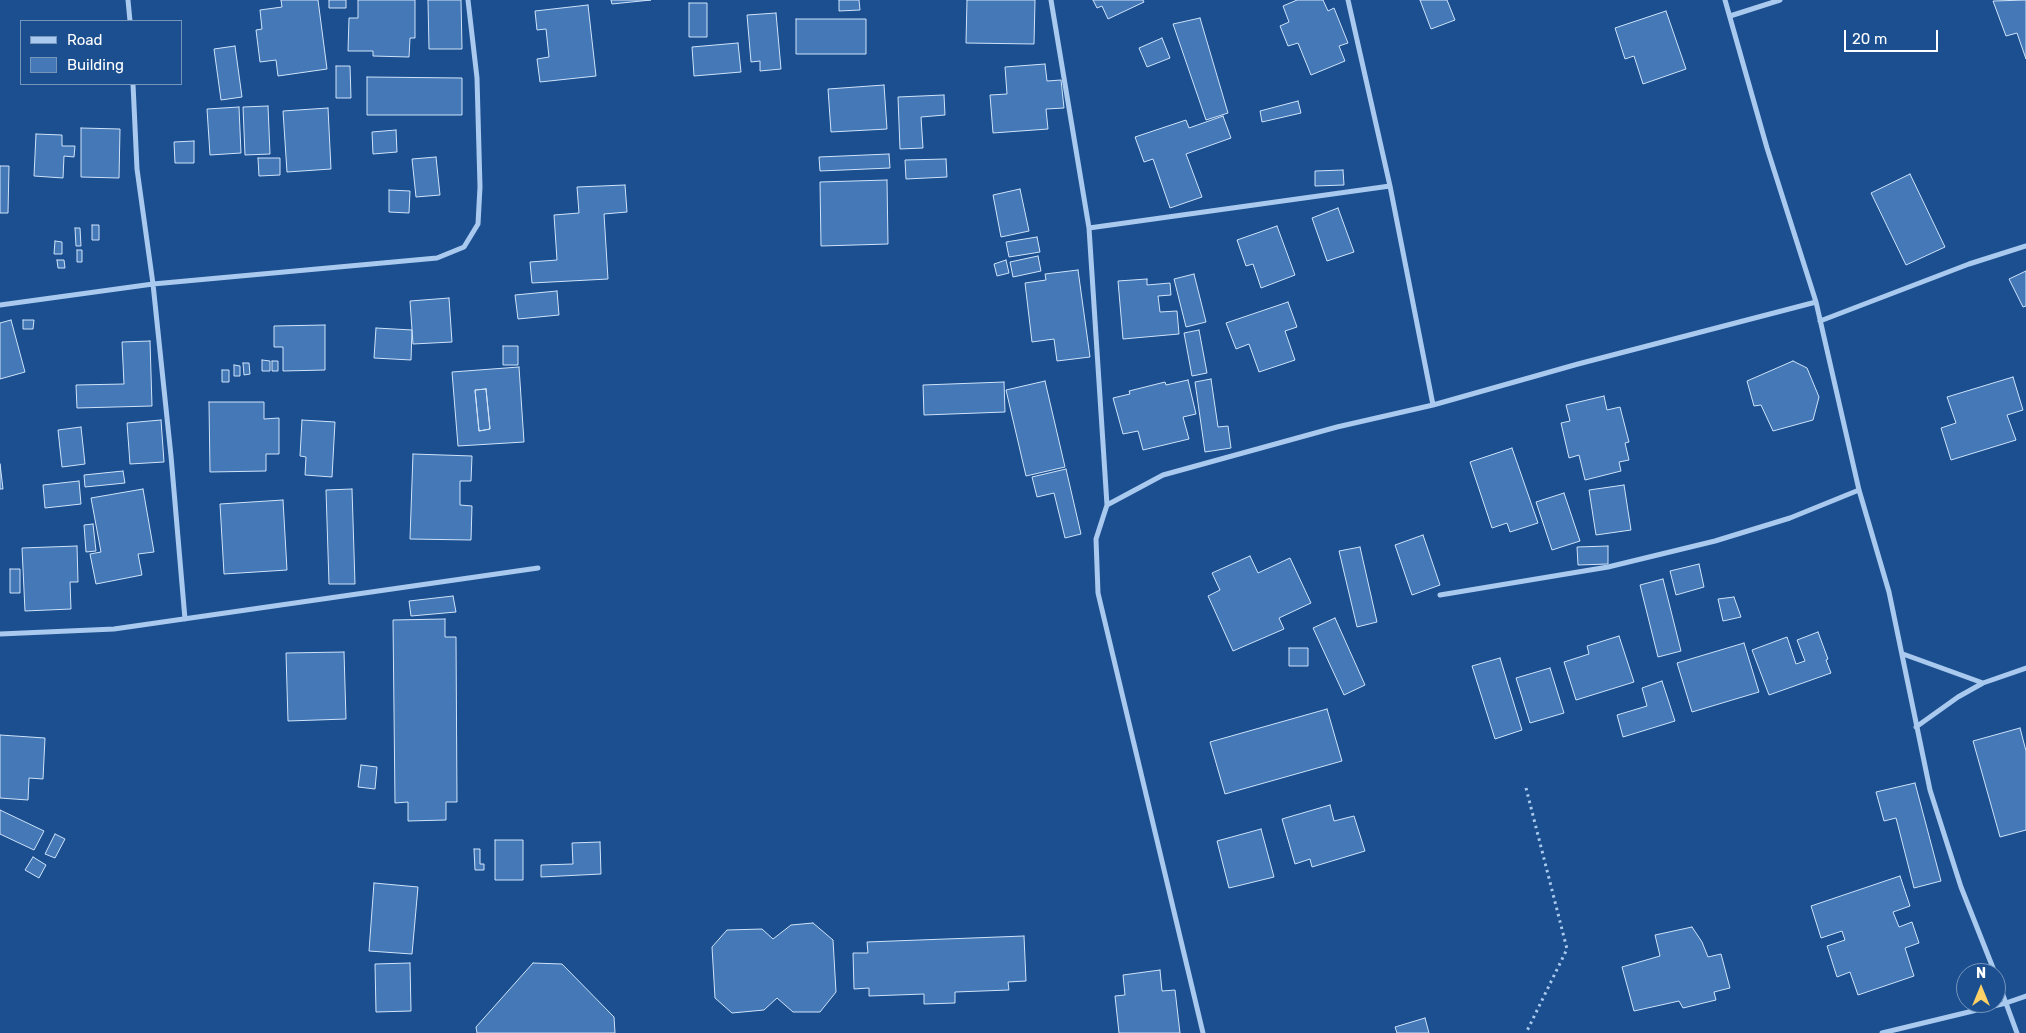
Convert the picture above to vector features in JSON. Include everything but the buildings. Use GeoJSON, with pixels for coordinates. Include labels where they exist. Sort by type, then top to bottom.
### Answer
{"type":"FeatureCollection","features":[{"type":"Feature","properties":{"kind":"street"},"geometry":{"type":"LineString","coordinates":[[128,0],[130,20]]}},
{"type":"Feature","properties":{"kind":"street"},"geometry":{"type":"LineString","coordinates":[[0,305],[152,284],[437,258],[464,247],[478,224],[480,187],[477,78],[468,0]]}},
{"type":"Feature","properties":{"kind":"street"},"geometry":{"type":"LineString","coordinates":[[1051,0],[1089,228],[1107,505],[1096,539],[1098,593],[1204,1033]]}},
{"type":"Feature","properties":{"kind":"street"},"geometry":{"type":"LineString","coordinates":[[1348,0],[1390,186],[1433,405]]}},
{"type":"Feature","properties":{"kind":"street"},"geometry":{"type":"LineString","coordinates":[[1725,0],[1766,148],[1816,302],[1859,490],[1889,592],[1930,790],[1961,887],[1990,963]]}},
{"type":"Feature","properties":{"kind":"street"},"geometry":{"type":"LineString","coordinates":[[1730,16],[1780,0]]}},
{"type":"Feature","properties":{"kind":"street"},"geometry":{"type":"LineString","coordinates":[[134,85],[137,169],[171,456],[185,619]]}},
{"type":"Feature","properties":{"kind":"street"},"geometry":{"type":"LineString","coordinates":[[1089,228],[1390,186]]}},
{"type":"Feature","properties":{"kind":"street"},"geometry":{"type":"LineString","coordinates":[[1820,321],[1951,270],[2026,246]]}},
{"type":"Feature","properties":{"kind":"street"},"geometry":{"type":"LineString","coordinates":[[1107,505],[1163,475],[1337,427],[1433,405],[1578,364],[1816,302]]}},
{"type":"Feature","properties":{"kind":"street"},"geometry":{"type":"LineString","coordinates":[[1440,595],[1608,567],[1715,541],[1790,518],[1859,490]]}},
{"type":"Feature","properties":{"kind":"street"},"geometry":{"type":"LineString","coordinates":[[0,634],[114,629],[538,568]]}},
{"type":"Feature","properties":{"kind":"street"},"geometry":{"type":"LineString","coordinates":[[1903,654],[1983,683]]}},
{"type":"Feature","properties":{"kind":"street"},"geometry":{"type":"LineString","coordinates":[[1916,727],[1958,697],[1983,683],[2026,668]]}},
{"type":"Feature","properties":{"kind":"street"},"geometry":{"type":"LineString","coordinates":[[2017,1033],[2006,1002],[2026,996]]}},
{"type":"Feature","properties":{"kind":"street"},"geometry":{"type":"LineString","coordinates":[[1882,1033],[1962,1013]]}},
{"type":"Feature","properties":{"kind":"path"},"geometry":{"type":"LineString","coordinates":[[1526,788],[1567,949],[1526,1033]]}}]}
